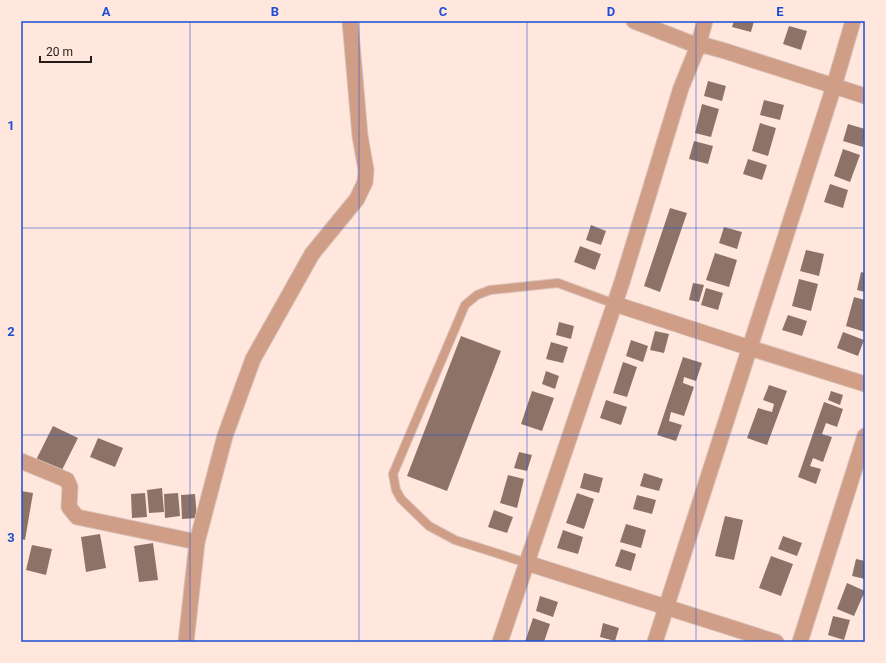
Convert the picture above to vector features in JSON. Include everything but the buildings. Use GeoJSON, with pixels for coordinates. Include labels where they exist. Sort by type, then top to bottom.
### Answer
{"type":"FeatureCollection","features":[{"type":"Feature","properties":{"kind":"street"},"geometry":{"type":"LineString","coordinates":[[186,642],[196,542],[225,436],[253,359],[312,254],[357,199],[365,182],[366,170],[360,136],[350,21]]}},
{"type":"Feature","properties":{"kind":"street"},"geometry":{"type":"LineString","coordinates":[[634,21],[698,46],[707,46],[725,51],[865,96]]}},
{"type":"Feature","properties":{"kind":"street"},"geometry":{"type":"LineString","coordinates":[[500,642],[615,304],[682,88],[698,46],[705,21]]}},
{"type":"Feature","properties":{"kind":"street"},"geometry":{"type":"LineString","coordinates":[[655,642],[834,86],[853,21]]}},
{"type":"Feature","properties":{"kind":"street"},"geometry":{"type":"LineString","coordinates":[[615,304],[865,384]]}},
{"type":"Feature","properties":{"kind":"street"},"geometry":{"type":"LineString","coordinates":[[800,642],[865,436]]}},
{"type":"Feature","properties":{"kind":"street"},"geometry":{"type":"LineString","coordinates":[[21,461],[67,480],[70,487],[69,507],[78,517],[196,542]]}},
{"type":"Feature","properties":{"kind":"street"},"geometry":{"type":"LineString","coordinates":[[527,563],[776,642]]}},
{"type":"Feature","properties":{"kind":"lane"},"geometry":{"type":"LineString","coordinates":[[527,563],[455,540],[429,526],[401,499],[396,490],[393,474],[465,305],[477,295],[490,290],[558,283],[615,304]]}}]}
